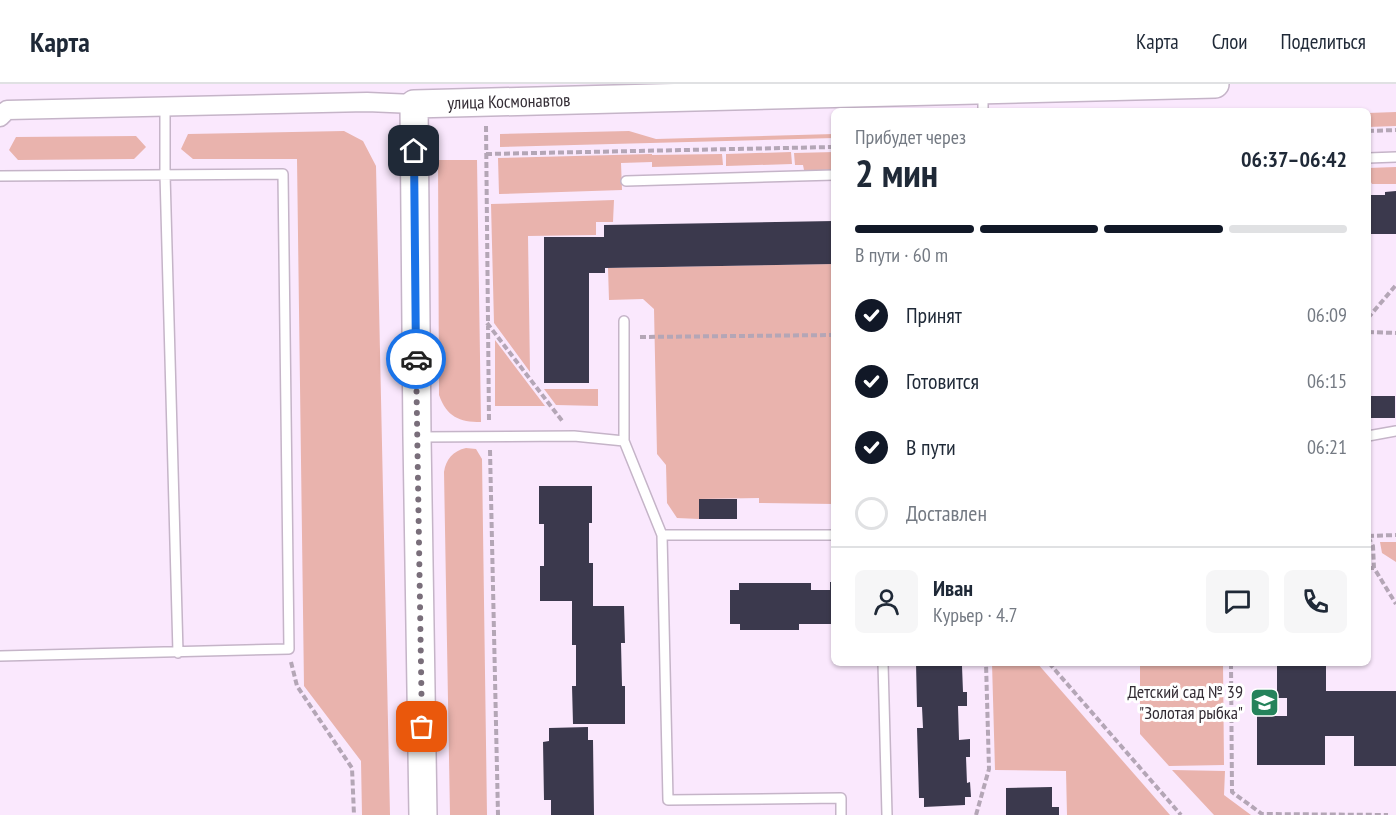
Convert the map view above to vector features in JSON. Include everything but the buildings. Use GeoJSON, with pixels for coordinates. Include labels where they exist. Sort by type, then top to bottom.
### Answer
{"type":"FeatureCollection","features":[{"type":"Feature","properties":{"kind":"main road","name":"улица Космонавтов"},"geometry":{"type":"LineString","coordinates":[[414,104],[887,88],[982,95],[1215,84]]}},
{"type":"Feature","properties":{"kind":"main road"},"geometry":{"type":"LineString","coordinates":[[414,104],[423,815]]}},
{"type":"Feature","properties":{"kind":"street"},"geometry":{"type":"LineString","coordinates":[[0,117],[7,110],[367,102],[414,104]]}},
{"type":"Feature","properties":{"kind":"lane"},"geometry":{"type":"LineString","coordinates":[[165,106],[178,653]]}},
{"type":"Feature","properties":{"kind":"lane"},"geometry":{"type":"LineString","coordinates":[[1371,158],[1396,157]]}},
{"type":"Feature","properties":{"kind":"lane"},"geometry":{"type":"LineString","coordinates":[[0,177],[283,174],[289,650],[0,656]]}},
{"type":"Feature","properties":{"kind":"lane"},"geometry":{"type":"LineString","coordinates":[[626,181],[831,175]]}},
{"type":"Feature","properties":{"kind":"lane"},"geometry":{"type":"LineString","coordinates":[[624,321],[624,441],[662,535],[668,800],[841,798],[841,815]]}},
{"type":"Feature","properties":{"kind":"lane"},"geometry":{"type":"LineString","coordinates":[[1371,435],[1396,430]]}},
{"type":"Feature","properties":{"kind":"lane"},"geometry":{"type":"LineString","coordinates":[[417,437],[574,436],[624,441]]}},
{"type":"Feature","properties":{"kind":"lane"},"geometry":{"type":"LineString","coordinates":[[662,535],[831,535]]}},
{"type":"Feature","properties":{"kind":"lane"},"geometry":{"type":"LineString","coordinates":[[883,666],[887,815]]}},
{"type":"Feature","properties":{"kind":"path"},"geometry":{"type":"LineString","coordinates":[[1371,131],[1396,130]]}},
{"type":"Feature","properties":{"kind":"path"},"geometry":{"type":"LineString","coordinates":[[498,815],[487,323],[486,154],[831,147]]}},
{"type":"Feature","properties":{"kind":"path"},"geometry":{"type":"LineString","coordinates":[[1371,314],[1396,285]]}},
{"type":"Feature","properties":{"kind":"path"},"geometry":{"type":"LineString","coordinates":[[487,323],[574,436]]}},
{"type":"Feature","properties":{"kind":"path"},"geometry":{"type":"LineString","coordinates":[[1371,332],[1396,333]]}},
{"type":"Feature","properties":{"kind":"path"},"geometry":{"type":"LineString","coordinates":[[624,338],[831,335]]}},
{"type":"Feature","properties":{"kind":"path"},"geometry":{"type":"LineString","coordinates":[[1371,536],[1396,535]]}},
{"type":"Feature","properties":{"kind":"path"},"geometry":{"type":"LineString","coordinates":[[1371,542],[1374,568],[1396,604]]}},
{"type":"Feature","properties":{"kind":"path"},"geometry":{"type":"LineString","coordinates":[[289,650],[297,686],[352,768],[354,815]]}},
{"type":"Feature","properties":{"kind":"path"},"geometry":{"type":"LineString","coordinates":[[976,815],[989,768],[986,666]]}},
{"type":"Feature","properties":{"kind":"path"},"geometry":{"type":"LineString","coordinates":[[1052,666],[1181,815]]}},
{"type":"Feature","properties":{"kind":"path"},"geometry":{"type":"LineString","coordinates":[[1231,666],[1232,792],[1262,814],[1388,815]]}},
{"type":"Feature","properties":{"kind":"shaded area"},"geometry":{"type":"Polygon","coordinates":[[[1396,112],[1396,126],[1371,127],[1371,113],[1396,112]]]}},
{"type":"Feature","properties":{"kind":"shaded area"},"geometry":{"type":"Polygon","coordinates":[[[344,131],[363,141],[376,166],[390,815],[362,815],[361,761],[304,686],[297,159],[193,159],[181,149],[188,134],[344,131]]]}},
{"type":"Feature","properties":{"kind":"shaded area"},"geometry":{"type":"Polygon","coordinates":[[[629,131],[656,139],[831,134],[831,138],[500,147],[500,134],[629,131]]]}},
{"type":"Feature","properties":{"kind":"shaded area"},"geometry":{"type":"Polygon","coordinates":[[[136,136],[146,147],[134,159],[18,160],[9,150],[16,137],[136,136]]]}},
{"type":"Feature","properties":{"kind":"shaded area"},"geometry":{"type":"Polygon","coordinates":[[[791,152],[792,164],[726,166],[726,154],[791,152]]]}},
{"type":"Feature","properties":{"kind":"shaded area"},"geometry":{"type":"Polygon","coordinates":[[[831,152],[831,170],[804,170],[803,165],[795,165],[794,153],[831,152]]]}},
{"type":"Feature","properties":{"kind":"shaded area"},"geometry":{"type":"Polygon","coordinates":[[[722,154],[723,165],[652,167],[652,162],[621,163],[622,190],[499,194],[498,158],[722,154]]]}},
{"type":"Feature","properties":{"kind":"shaded area"},"geometry":{"type":"Polygon","coordinates":[[[438,160],[477,160],[481,422],[466,421],[455,417],[446,408],[439,395],[438,160]]]}},
{"type":"Feature","properties":{"kind":"shaded area"},"geometry":{"type":"Polygon","coordinates":[[[1396,167],[1396,184],[1372,184],[1371,168],[1396,167]]]}},
{"type":"Feature","properties":{"kind":"shaded area"},"geometry":{"type":"Polygon","coordinates":[[[614,200],[613,222],[596,222],[596,235],[528,236],[530,372],[494,323],[491,204],[614,200]]]}},
{"type":"Feature","properties":{"kind":"shaded area"},"geometry":{"type":"Polygon","coordinates":[[[831,264],[831,504],[759,503],[759,498],[699,499],[699,519],[677,518],[667,503],[666,465],[657,454],[654,309],[643,299],[609,300],[608,268],[831,264]]]}},
{"type":"Feature","properties":{"kind":"shaded area"},"geometry":{"type":"Polygon","coordinates":[[[495,340],[545,406],[495,406],[495,340]]]}},
{"type":"Feature","properties":{"kind":"shaded area"},"geometry":{"type":"Polygon","coordinates":[[[544,389],[598,389],[598,406],[556,405],[544,389]]]}},
{"type":"Feature","properties":{"kind":"shaded area"},"geometry":{"type":"Polygon","coordinates":[[[466,448],[476,449],[482,459],[487,815],[450,815],[444,472],[451,456],[466,448]]]}},
{"type":"Feature","properties":{"kind":"shaded area"},"geometry":{"type":"Polygon","coordinates":[[[1380,542],[1396,542],[1396,562],[1382,553],[1380,542]]]}},
{"type":"Feature","properties":{"kind":"shaded area"},"geometry":{"type":"Polygon","coordinates":[[[992,666],[1040,666],[1170,815],[1067,815],[1066,771],[995,770],[992,666]]]}},
{"type":"Feature","properties":{"kind":"shaded area"},"geometry":{"type":"Polygon","coordinates":[[[1140,666],[1223,666],[1224,765],[1169,766],[1140,734],[1140,666]]]}},
{"type":"Feature","properties":{"kind":"shaded area"},"geometry":{"type":"Polygon","coordinates":[[[1172,770],[1225,771],[1224,795],[1251,815],[1214,815],[1172,770]]]}},
{"type":"Feature","properties":{"kind":"way so far"},"geometry":{"type":"LineString","coordinates":[[416,359],[422,727]]}},
{"type":"Feature","properties":{"kind":"place","name":"Детский сад № 39 \"Золотая рыбка\""},"geometry":{"type":"Point","coordinates":[1264,702]}},
{"type":"Feature","properties":{"kind":"route"},"geometry":{"type":"LineString","coordinates":[[414,151],[416,359]]}}]}
